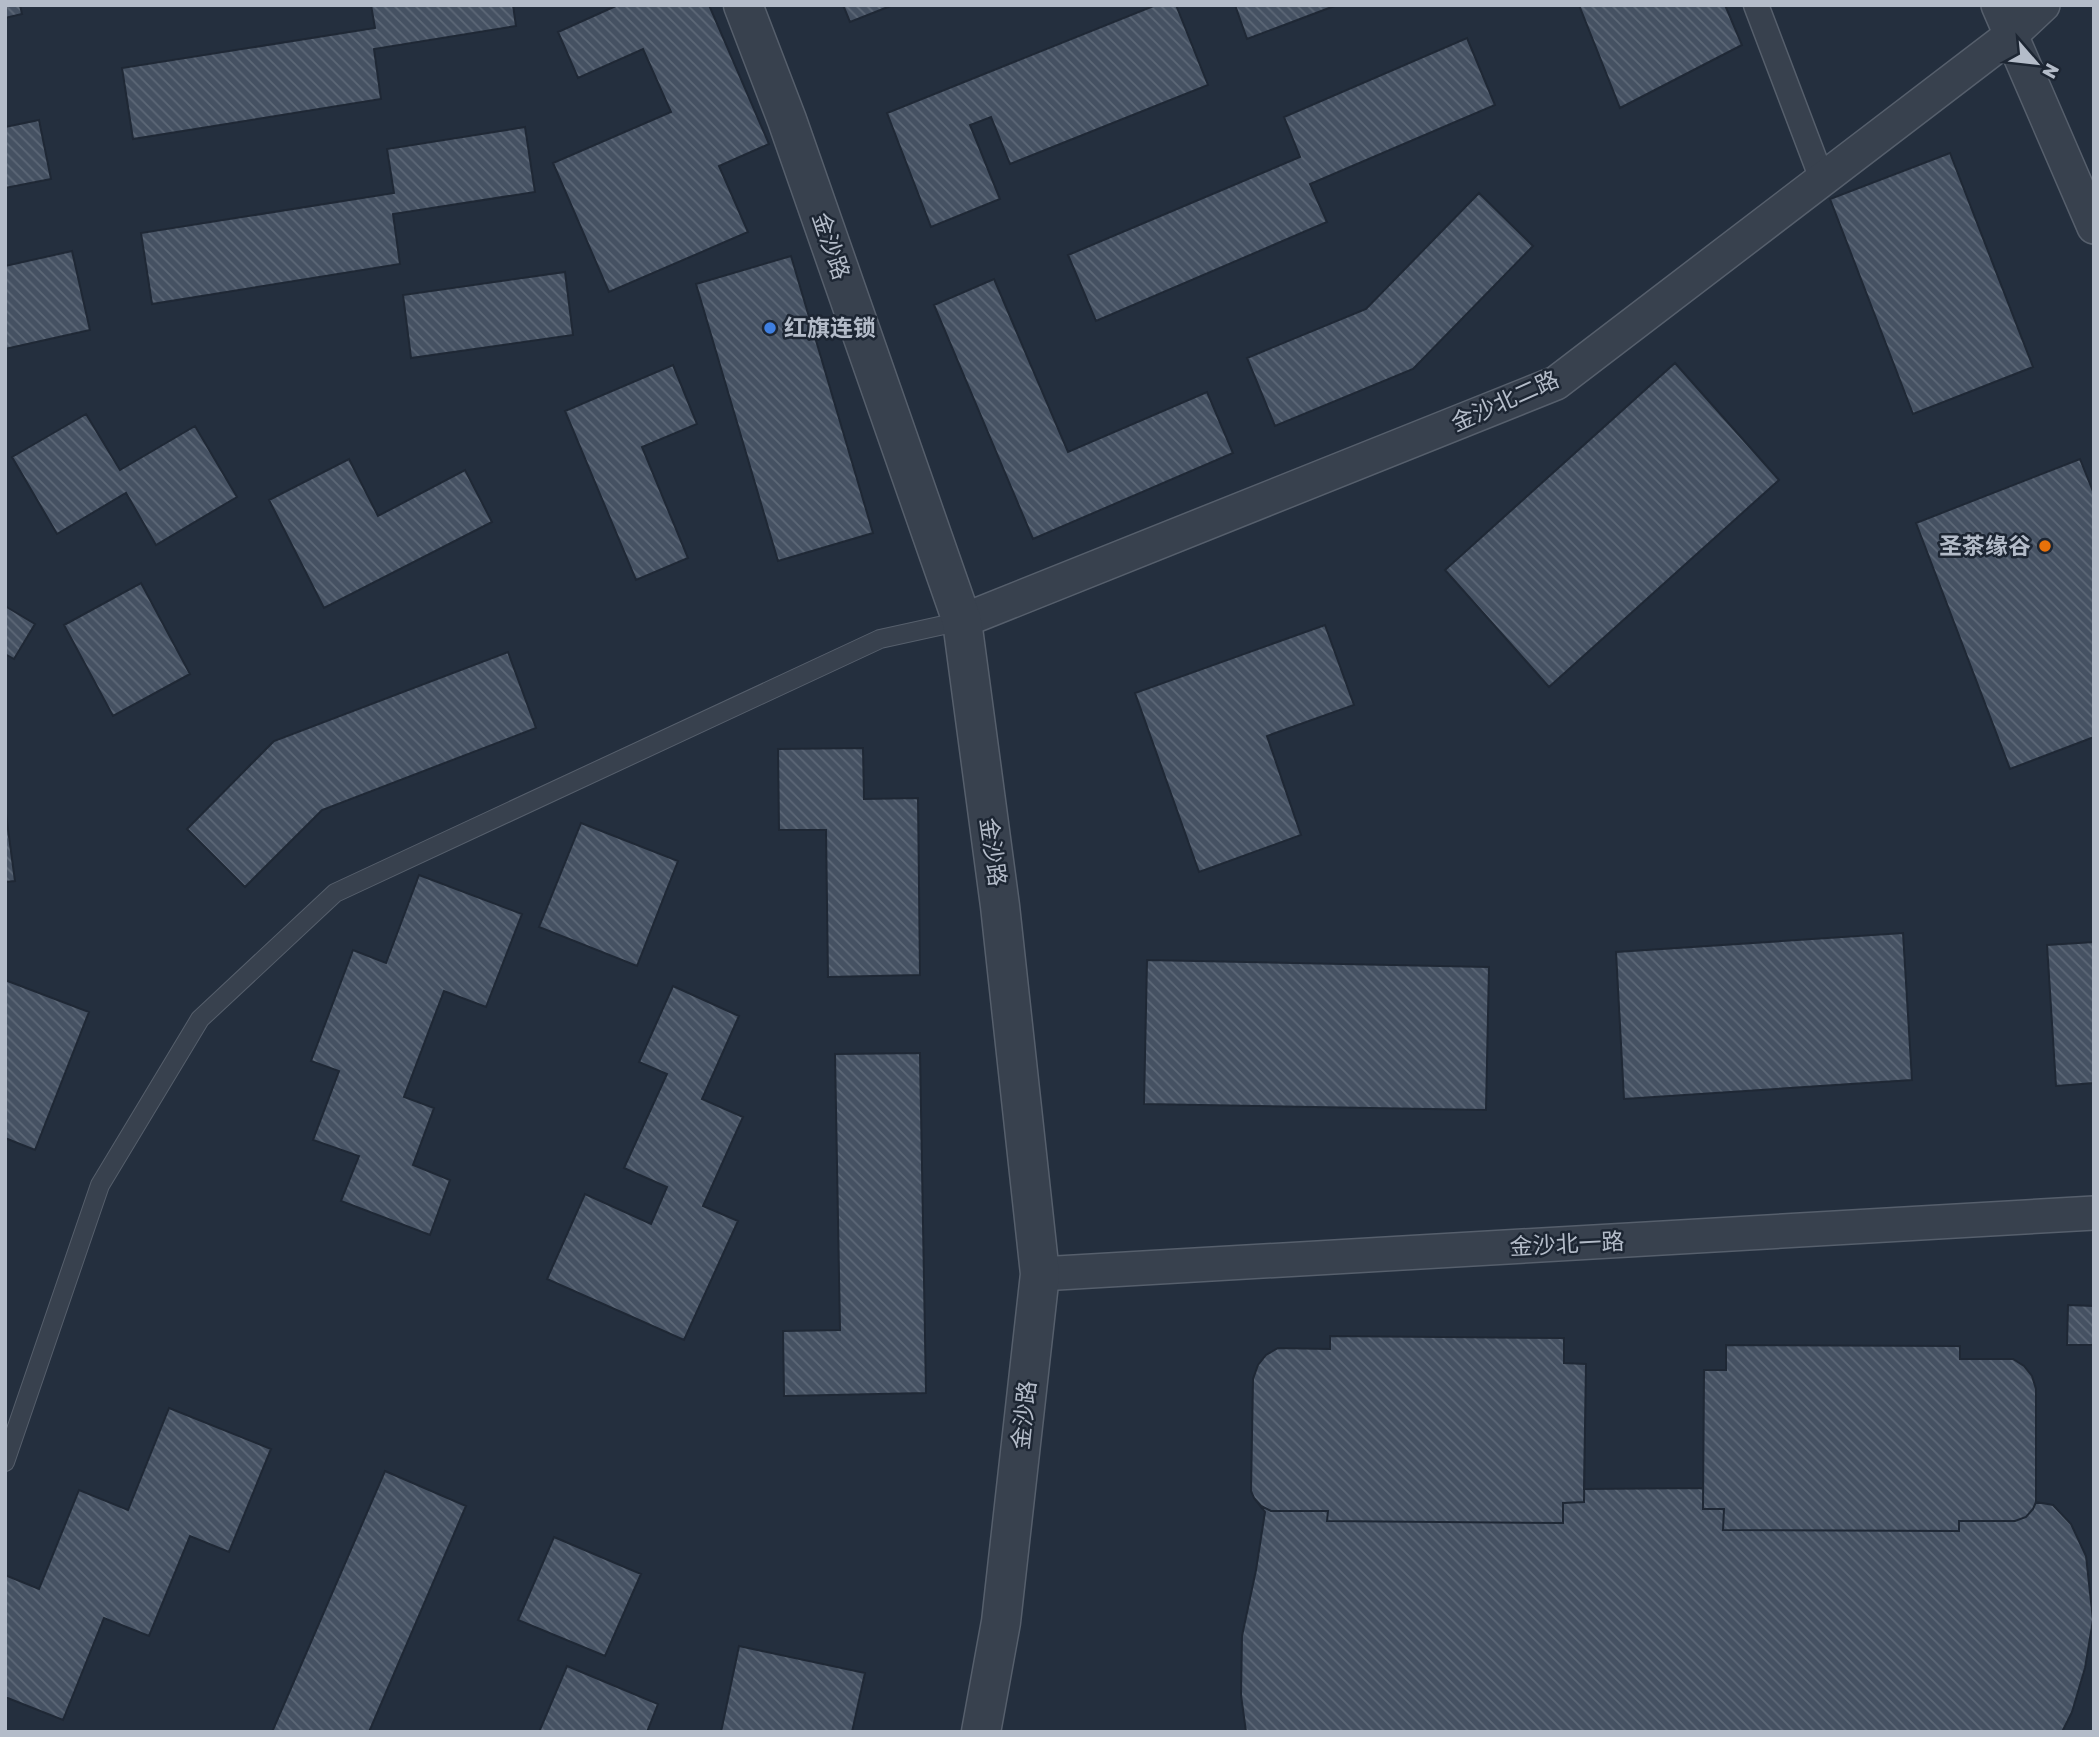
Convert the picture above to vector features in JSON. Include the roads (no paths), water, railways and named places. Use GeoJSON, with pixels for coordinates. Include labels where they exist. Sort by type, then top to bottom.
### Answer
{"type":"FeatureCollection","features":[{"type":"Feature","properties":{"kind":"street","name":"金沙路"},"geometry":{"type":"LineString","coordinates":[[743,5],[787,120],[962,621],[1000,906],[1040,1275],[1001,1622],[981,1732]]}},
{"type":"Feature","properties":{"kind":"street"},"geometry":{"type":"LineString","coordinates":[[1756,5],[1822,179]]}},
{"type":"Feature","properties":{"kind":"street"},"geometry":{"type":"LineString","coordinates":[[1998,5],[2094,226]]}},
{"type":"Feature","properties":{"kind":"street","name":"金沙北二路"},"geometry":{"type":"LineString","coordinates":[[962,621],[1556,383],[2010,36],[2043,5]]}},
{"type":"Feature","properties":{"kind":"street","name":"金沙北一路"},"geometry":{"type":"LineString","coordinates":[[1040,1275],[2094,1213]]}},
{"type":"Feature","properties":{"kind":"lane"},"geometry":{"type":"LineString","coordinates":[[5,1462],[100,1185],[200,1019],[335,893],[880,639],[962,621]]}},
{"type":"Feature","properties":{"kind":"place","name":"红旗连锁"},"geometry":{"type":"Point","coordinates":[770,328]}},
{"type":"Feature","properties":{"kind":"place","name":"圣茶缘谷"},"geometry":{"type":"Point","coordinates":[2045,546]}}]}
